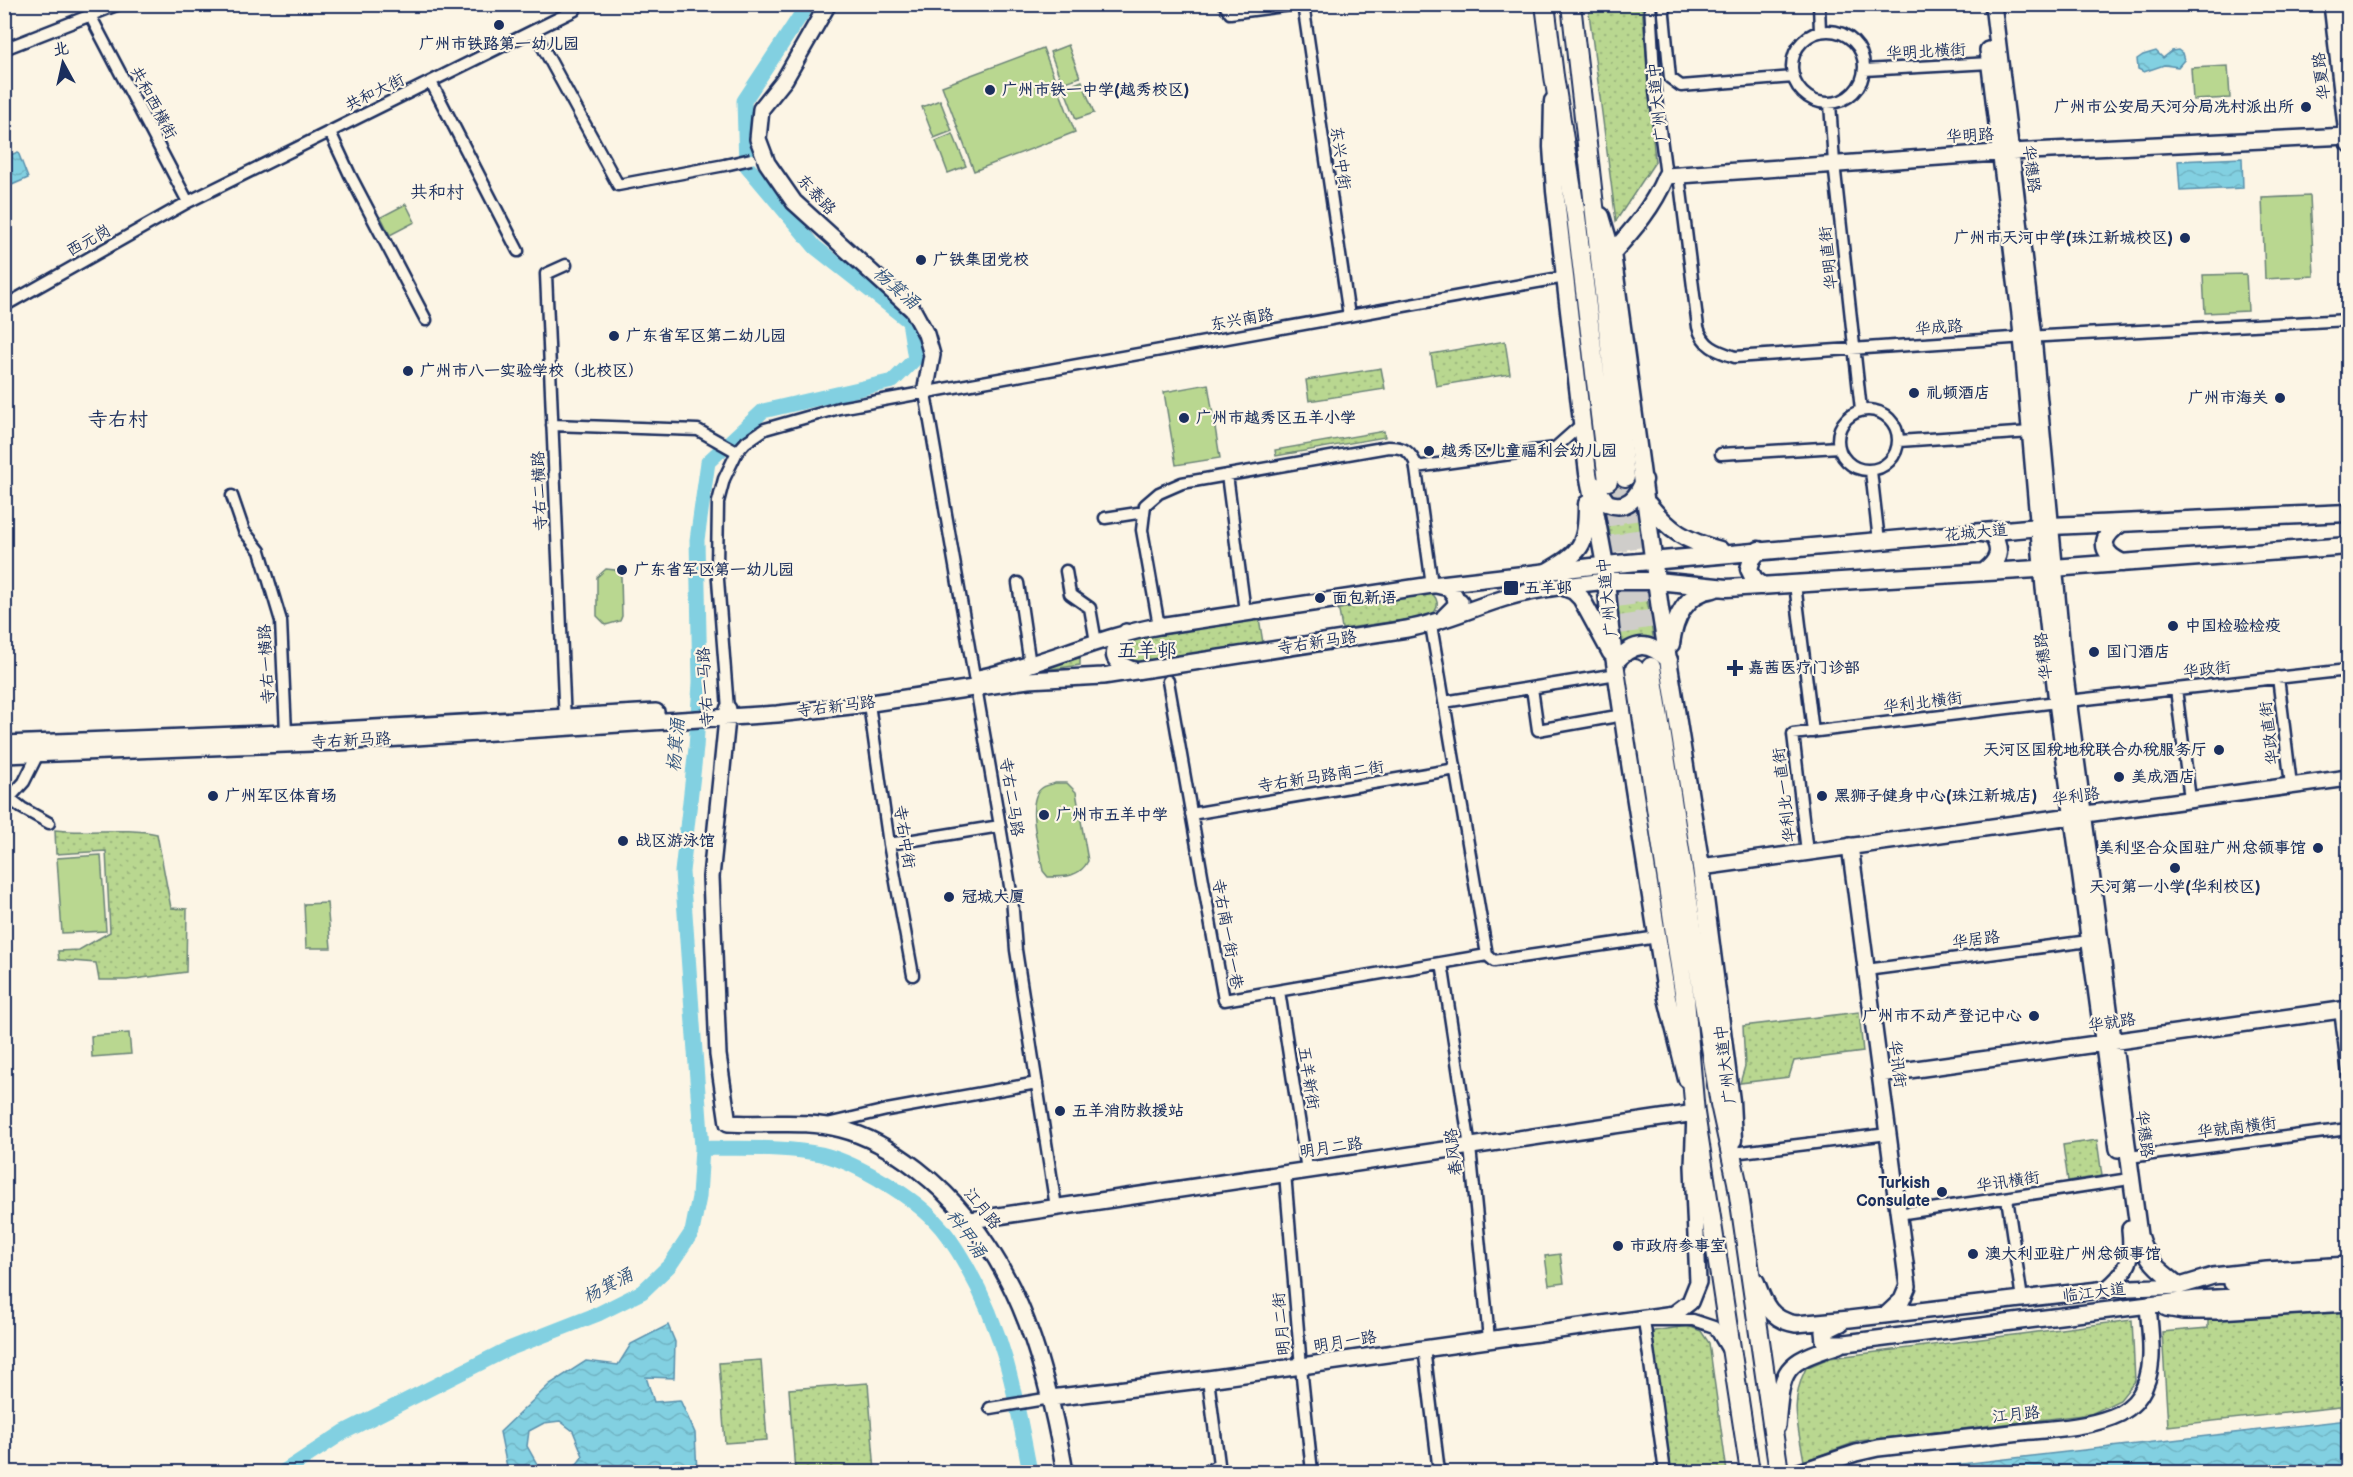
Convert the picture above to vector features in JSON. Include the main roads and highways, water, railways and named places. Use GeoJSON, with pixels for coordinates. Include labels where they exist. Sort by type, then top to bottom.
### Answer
{"type":"FeatureCollection","features":[{"type":"Feature","properties":{"kind":"highway","name":"广州大道中"},"geometry":{"type":"LineString","coordinates":[[1545,4],[1554,76],[1617,479],[1571,4]]}},
{"type":"Feature","properties":{"kind":"highway","name":"广州大道中"},"geometry":{"type":"LineString","coordinates":[[1750,1473],[1695,1113],[1685,999],[1643,668],[1720,1104],[1733,1157],[1779,1473]]}},
{"type":"Feature","properties":{"kind":"main road","name":"广州大道中"},"geometry":{"type":"LineString","coordinates":[[1554,76],[1553,162],[1588,473],[1602,545],[1616,668],[1669,1006],[1695,1113]]}},
{"type":"Feature","properties":{"kind":"main road","name":"广州大道中"},"geometry":{"type":"LineString","coordinates":[[1588,169],[1612,253],[1660,609],[1701,867],[1731,1101],[1733,1157]]}},
{"type":"Feature","properties":{"kind":"main road"},"geometry":{"type":"LineString","coordinates":[[1612,253],[1639,224],[1673,176]]}},
{"type":"Feature","properties":{"kind":"main road"},"geometry":{"type":"LineString","coordinates":[[1588,473],[1602,500],[1614,506],[1631,501],[1640,490],[1644,480]]}},
{"type":"Feature","properties":{"kind":"main road"},"geometry":{"type":"LineString","coordinates":[[1545,573],[1571,556],[1584,542],[1588,473]]}},
{"type":"Feature","properties":{"kind":"main road"},"geometry":{"type":"LineString","coordinates":[[1647,502],[1674,532],[1691,542],[1730,553]]}},
{"type":"Feature","properties":{"kind":"main road","name":"花城大道"},"geometry":{"type":"LineString","coordinates":[[1606,573],[1759,550],[2045,527],[2345,510]]}},
{"type":"Feature","properties":{"kind":"main road"},"geometry":{"type":"LineString","coordinates":[[2122,523],[2110,530],[2105,540],[2106,551],[2113,559],[2123,563]]}},
{"type":"Feature","properties":{"kind":"main road"},"geometry":{"type":"LineString","coordinates":[[1980,532],[1992,535],[1998,544],[1999,555],[1994,564],[1984,572]]}},
{"type":"Feature","properties":{"kind":"main road"},"geometry":{"type":"LineString","coordinates":[[1602,545],[1613,560],[1637,574],[1657,581],[1727,588]]}},
{"type":"Feature","properties":{"kind":"main road"},"geometry":{"type":"LineString","coordinates":[[1669,660],[1674,626],[1684,606],[1702,592],[1727,588],[2349,546]]}},
{"type":"Feature","properties":{"kind":"main road"},"geometry":{"type":"LineString","coordinates":[[1759,550],[1750,561],[1749,568],[1754,579],[1763,586]]}},
{"type":"Feature","properties":{"kind":"main road"},"geometry":{"type":"LineString","coordinates":[[1606,573],[1650,595],[1660,609]]}},
{"type":"Feature","properties":{"kind":"main road","name":"寺右新马路"},"geometry":{"type":"LineString","coordinates":[[1606,573],[1657,581]]}},
{"type":"Feature","properties":{"kind":"main road"},"geometry":{"type":"LineString","coordinates":[[1564,586],[1581,598],[1616,668],[1629,649],[1644,646],[1657,650],[1669,660]]}},
{"type":"Feature","properties":{"kind":"water"},"geometry":{"type":"Polygon","coordinates":[[[2178,50],[2182,53],[2184,60],[2178,67],[2164,65],[2144,72],[2138,69],[2137,59],[2143,55],[2156,51],[2163,58],[2172,51],[2178,50]]]}},
{"type":"Feature","properties":{"kind":"water"},"geometry":{"type":"Polygon","coordinates":[[[18,152],[28,178],[5,188],[5,157],[18,152]]]}},
{"type":"Feature","properties":{"kind":"water"},"geometry":{"type":"Polygon","coordinates":[[[2242,158],[2243,188],[2180,191],[2178,161],[2242,158]]]}},
{"type":"Feature","properties":{"kind":"water"},"geometry":{"type":"Polygon","coordinates":[[[668,1325],[675,1342],[674,1378],[646,1377],[654,1402],[680,1400],[695,1433],[697,1472],[571,1472],[583,1456],[573,1431],[560,1421],[544,1423],[529,1431],[527,1446],[541,1471],[556,1472],[508,1472],[500,1432],[550,1384],[586,1361],[618,1365],[631,1344],[668,1325]]]}},
{"type":"Feature","properties":{"kind":"water"},"geometry":{"type":"Polygon","coordinates":[[[2348,1420],[2348,1472],[1894,1472],[1909,1470],[2348,1420]]]}},
{"type":"Feature","properties":{"kind":"waterway","name":"杨箕涌"},"geometry":{"type":"LineString","coordinates":[[283,1472],[344,1432],[506,1350],[598,1314],[642,1292],[670,1265],[692,1232],[699,1197],[702,1148],[682,872],[696,748],[700,682],[697,540],[708,462],[763,411],[893,381],[915,359],[909,321],[815,247],[746,165],[744,101],[808,4]]}},
{"type":"Feature","properties":{"kind":"waterway","name":"科甲涌"},"geometry":{"type":"LineString","coordinates":[[702,1148],[762,1148],[830,1156],[879,1179],[929,1215],[959,1253],[990,1315],[1014,1391],[1030,1472]]}},
{"type":"Feature","properties":{"kind":"tunnel"},"geometry":{"type":"LineString","coordinates":[[1625,477],[1651,667]]}},
{"type":"Feature","properties":{"kind":"tunnel"},"geometry":{"type":"LineString","coordinates":[[1608,481],[1635,669]]}},
{"type":"Feature","properties":{"kind":"place","name":"广州市铁路第一幼儿园"},"geometry":{"type":"Point","coordinates":[499,25]}},
{"type":"Feature","properties":{"kind":"place","name":"广州市铁一中学(越秀校区)"},"geometry":{"type":"Point","coordinates":[990,90]}},
{"type":"Feature","properties":{"kind":"place","name":"广州市公安局天河分局冼村派出所"},"geometry":{"type":"Point","coordinates":[2306,107]}},
{"type":"Feature","properties":{"kind":"place","name":"广州市天河中学(珠江新城校区)"},"geometry":{"type":"Point","coordinates":[2185,238]}},
{"type":"Feature","properties":{"kind":"place","name":"广铁集团党校"},"geometry":{"type":"Point","coordinates":[921,260]}},
{"type":"Feature","properties":{"kind":"place","name":"广东省军区第二幼儿园"},"geometry":{"type":"Point","coordinates":[614,336]}},
{"type":"Feature","properties":{"kind":"place","name":"广州市八一实验学校（北校区）"},"geometry":{"type":"Point","coordinates":[408,371]}},
{"type":"Feature","properties":{"kind":"place","name":"礼顿酒店"},"geometry":{"type":"Point","coordinates":[1914,393]}},
{"type":"Feature","properties":{"kind":"place","name":"广州市海关"},"geometry":{"type":"Point","coordinates":[2280,398]}},
{"type":"Feature","properties":{"kind":"place","name":"广州市越秀区五羊小学"},"geometry":{"type":"Point","coordinates":[1184,418]}},
{"type":"Feature","properties":{"kind":"place","name":"越秀区儿童福利会幼儿园"},"geometry":{"type":"Point","coordinates":[1429,451]}},
{"type":"Feature","properties":{"kind":"place","name":"广东省军区第一幼儿园"},"geometry":{"type":"Point","coordinates":[622,570]}},
{"type":"Feature","properties":{"kind":"place","name":"五羊邨"},"geometry":{"type":"Point","coordinates":[1511,588]}},
{"type":"Feature","properties":{"kind":"place","name":"面包新语"},"geometry":{"type":"Point","coordinates":[1320,598]}},
{"type":"Feature","properties":{"kind":"place","name":"中国检验检疫"},"geometry":{"type":"Point","coordinates":[2173,626]}},
{"type":"Feature","properties":{"kind":"place","name":"国门酒店"},"geometry":{"type":"Point","coordinates":[2094,652]}},
{"type":"Feature","properties":{"kind":"place","name":"嘉茜医疗门诊部"},"geometry":{"type":"Point","coordinates":[1735,668]}},
{"type":"Feature","properties":{"kind":"place","name":"天河区国税地税联合办税服务厅"},"geometry":{"type":"Point","coordinates":[2219,750]}},
{"type":"Feature","properties":{"kind":"place","name":"美成酒店"},"geometry":{"type":"Point","coordinates":[2119,777]}},
{"type":"Feature","properties":{"kind":"place","name":"广州军区体育场"},"geometry":{"type":"Point","coordinates":[213,796]}},
{"type":"Feature","properties":{"kind":"place","name":"黑狮子健身中心(珠江新城店)"},"geometry":{"type":"Point","coordinates":[1822,796]}},
{"type":"Feature","properties":{"kind":"place","name":"广州市五羊中学"},"geometry":{"type":"Point","coordinates":[1044,815]}},
{"type":"Feature","properties":{"kind":"place","name":"战区游泳馆"},"geometry":{"type":"Point","coordinates":[623,841]}},
{"type":"Feature","properties":{"kind":"place","name":"美利坚合众国驻广州总领事馆"},"geometry":{"type":"Point","coordinates":[2318,848]}},
{"type":"Feature","properties":{"kind":"place","name":"天河第一小学(华利校区)"},"geometry":{"type":"Point","coordinates":[2175,868]}},
{"type":"Feature","properties":{"kind":"place","name":"冠城大厦"},"geometry":{"type":"Point","coordinates":[949,897]}},
{"type":"Feature","properties":{"kind":"place","name":"广州市不动产登记中心"},"geometry":{"type":"Point","coordinates":[2034,1016]}},
{"type":"Feature","properties":{"kind":"place","name":"五羊消防救援站"},"geometry":{"type":"Point","coordinates":[1060,1111]}},
{"type":"Feature","properties":{"kind":"place","name":"Turkish Consulate"},"geometry":{"type":"Point","coordinates":[1942,1192]}},
{"type":"Feature","properties":{"kind":"place","name":"市政府参事室"},"geometry":{"type":"Point","coordinates":[1618,1246]}},
{"type":"Feature","properties":{"kind":"place","name":"澳大利亚驻广州总领事馆"},"geometry":{"type":"Point","coordinates":[1973,1254]}},
{"type":"Feature","properties":{"kind":"district","name":"共和村"},"geometry":{"type":"Point","coordinates":[437,192]}},
{"type":"Feature","properties":{"kind":"district","name":"寺右村"},"geometry":{"type":"Point","coordinates":[118,420]}},
{"type":"Feature","properties":{"kind":"district","name":"五羊邨"},"geometry":{"type":"Point","coordinates":[1147,651]}}]}
